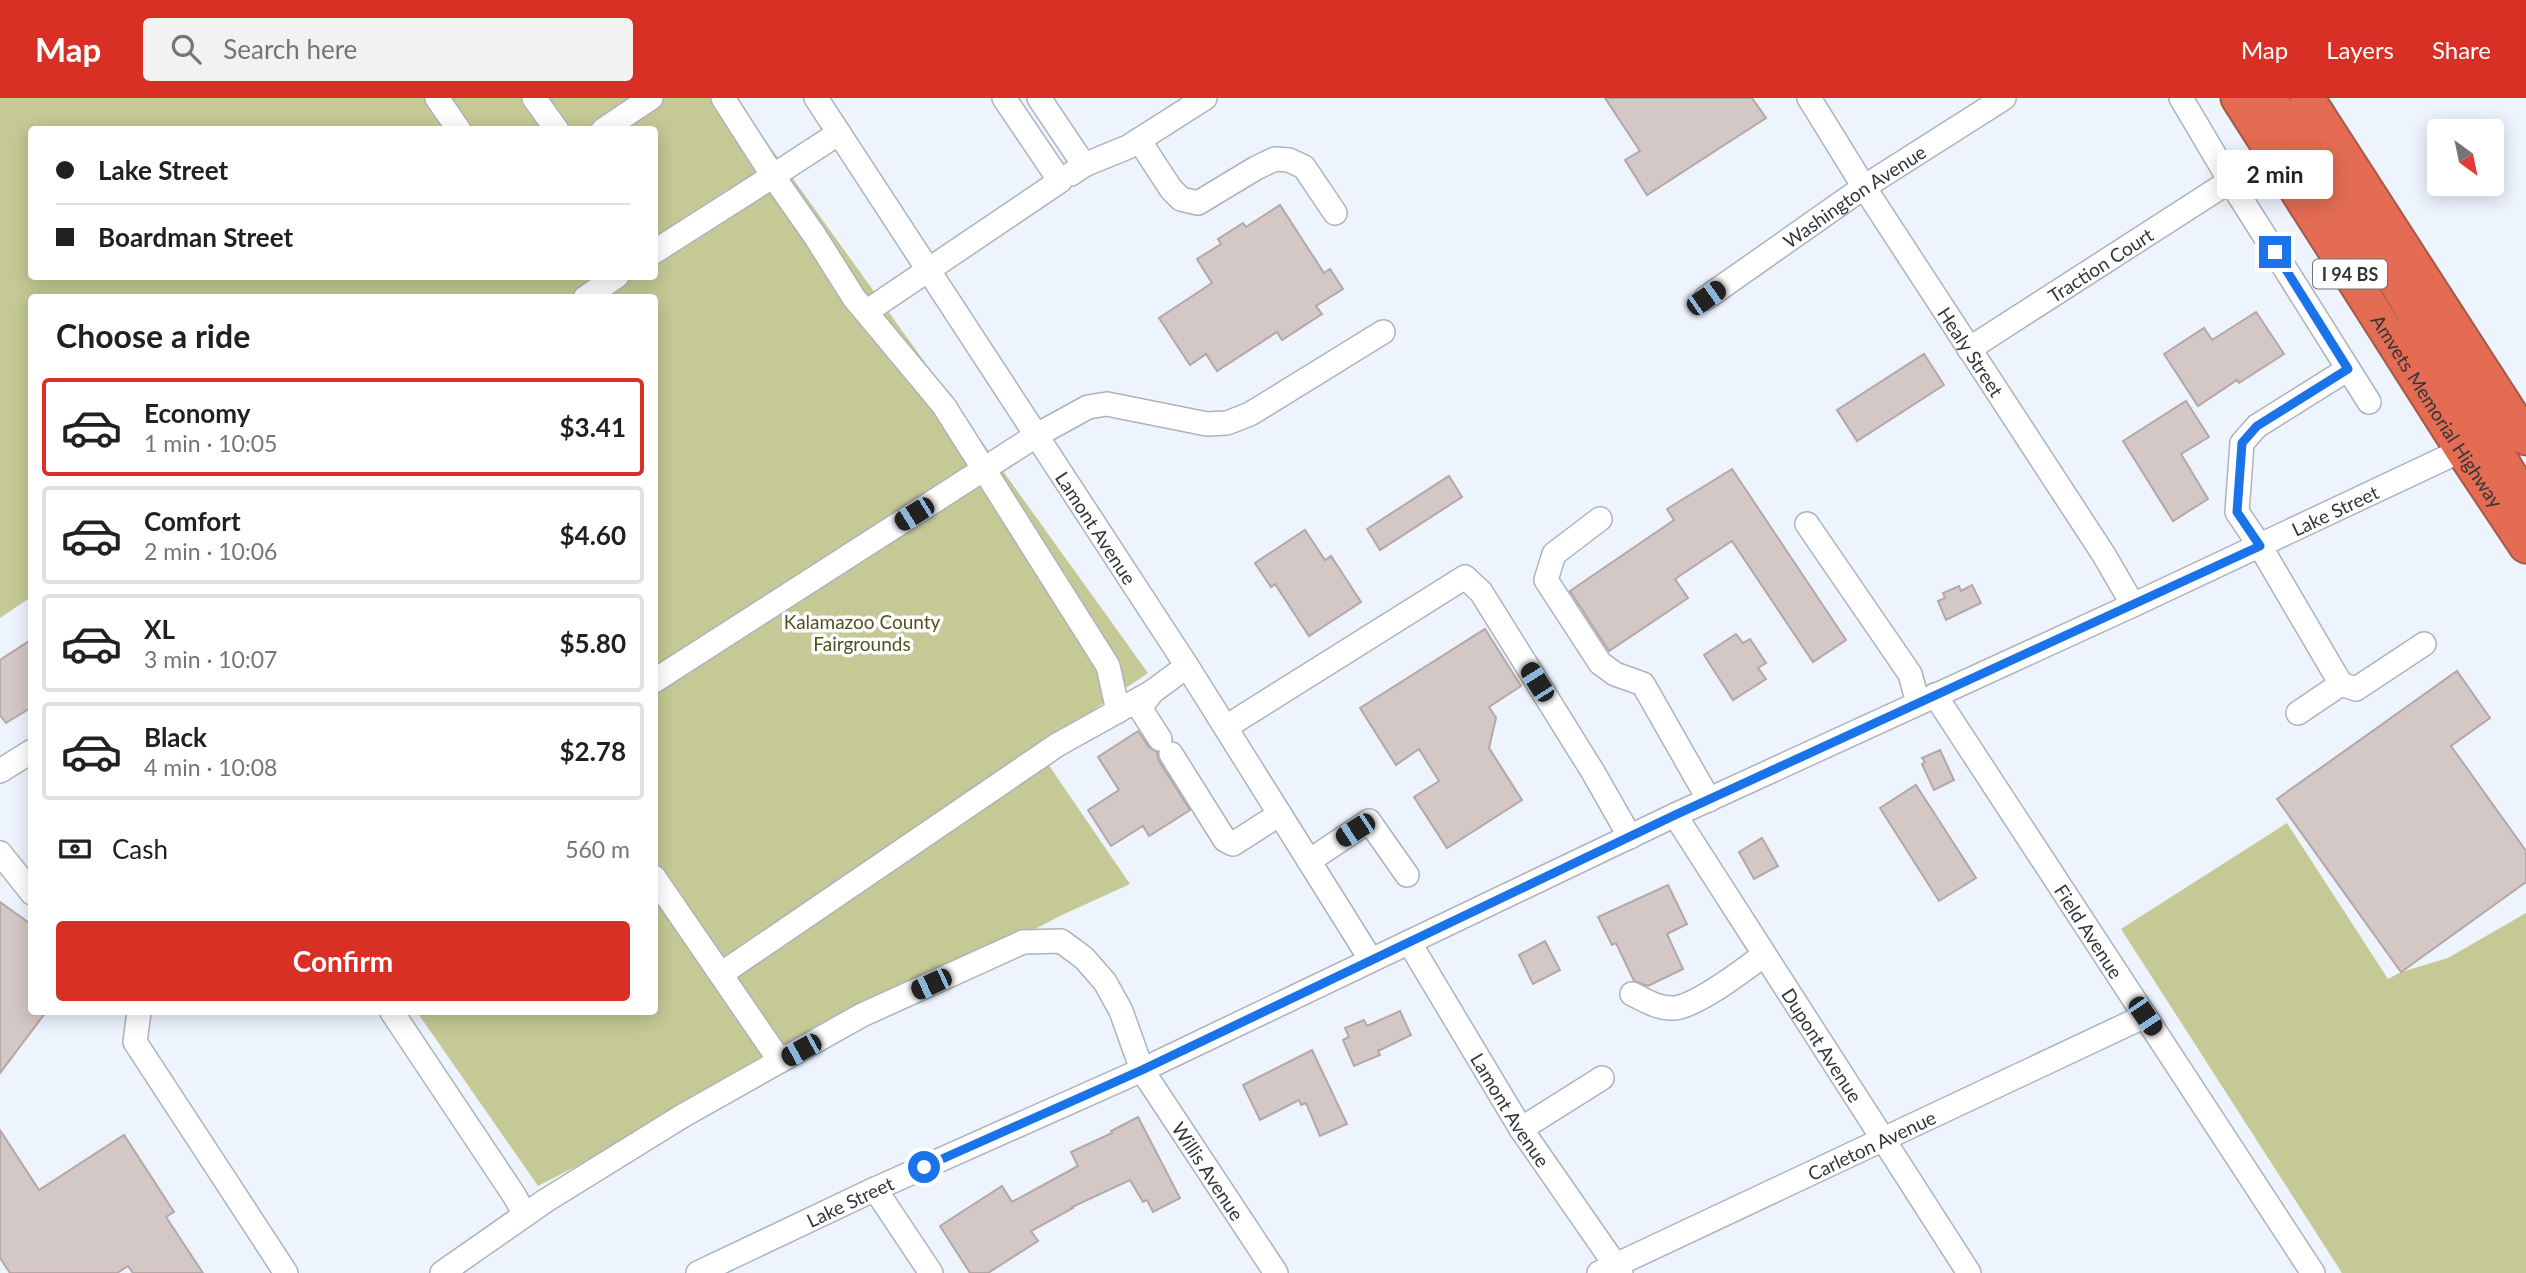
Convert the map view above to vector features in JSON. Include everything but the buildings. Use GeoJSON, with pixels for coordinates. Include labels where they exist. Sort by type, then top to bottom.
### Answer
{"type":"FeatureCollection","features":[{"type":"Feature","properties":{"kind":"highway","name":"Amvets Memorial Highway"},"geometry":{"type":"LineString","coordinates":[[2238,98],[2504,434]]}},
{"type":"Feature","properties":{"kind":"highway"},"geometry":{"type":"LineString","coordinates":[[2268,98],[2504,434],[2526,502]]}},
{"type":"Feature","properties":{"kind":"highway","name":"Amvets Memorial Highway"},"geometry":{"type":"LineString","coordinates":[[2307,98],[2504,434],[2526,546]]}},
{"type":"Feature","properties":{"kind":"street"},"geometry":{"type":"LineString","coordinates":[[437,98],[456,126]]}},
{"type":"Feature","properties":{"kind":"street"},"geometry":{"type":"LineString","coordinates":[[534,98],[554,126]]}},
{"type":"Feature","properties":{"kind":"street"},"geometry":{"type":"LineString","coordinates":[[723,98],[773,176],[816,236],[854,298],[944,406],[1108,666],[1118,711]]}},
{"type":"Feature","properties":{"kind":"street","name":"Lamont Avenue"},"geometry":{"type":"LineString","coordinates":[[816,98],[1187,666],[1371,960]]}},
{"type":"Feature","properties":{"kind":"street"},"geometry":{"type":"LineString","coordinates":[[1004,98],[1060,181]]}},
{"type":"Feature","properties":{"kind":"street"},"geometry":{"type":"LineString","coordinates":[[1039,98],[1084,165]]}},
{"type":"Feature","properties":{"kind":"street"},"geometry":{"type":"LineString","coordinates":[[866,312],[1084,165],[1139,140],[1205,98]]}},
{"type":"Feature","properties":{"kind":"street","name":"Healy Street"},"geometry":{"type":"LineString","coordinates":[[1809,98],[2104,555],[2133,605]]}},
{"type":"Feature","properties":{"kind":"street","name":"Washington Avenue"},"geometry":{"type":"LineString","coordinates":[[1706,298],[1864,187],[2004,98]]}},
{"type":"Feature","properties":{"kind":"street"},"geometry":{"type":"LineString","coordinates":[[2181,98],[2369,402]]}},
{"type":"Feature","properties":{"kind":"street"},"geometry":{"type":"LineString","coordinates":[[608,126],[641,101]]}},
{"type":"Feature","properties":{"kind":"street"},"geometry":{"type":"LineString","coordinates":[[658,249],[839,133]]}},
{"type":"Feature","properties":{"kind":"street"},"geometry":{"type":"LineString","coordinates":[[1139,140],[1171,189],[1181,199],[1198,203],[1275,159],[1289,160],[1304,167],[1335,213]]}},
{"type":"Feature","properties":{"kind":"street","name":"Traction Court"},"geometry":{"type":"LineString","coordinates":[[1969,349],[2230,181]]}},
{"type":"Feature","properties":{"kind":"street"},"geometry":{"type":"LineString","coordinates":[[591,294],[611,280]]}},
{"type":"Feature","properties":{"kind":"street"},"geometry":{"type":"LineString","coordinates":[[658,678],[1037,435],[1088,407],[1107,404],[1207,424],[1227,423],[1250,414],[1383,332]]}},
{"type":"Feature","properties":{"kind":"street"},"geometry":{"type":"LineString","coordinates":[[2348,369],[2257,426],[2242,443],[2237,512],[2341,684],[2356,689],[2424,644]]}},
{"type":"Feature","properties":{"kind":"street","name":"Lake Street"},"geometry":{"type":"LineString","coordinates":[[698,1273],[876,1189],[1142,1070],[1675,815],[2504,434]]}},
{"type":"Feature","properties":{"kind":"street"},"geometry":{"type":"LineString","coordinates":[[1600,519],[1554,554],[1546,580],[1600,663],[1615,674],[1643,684],[1709,800]]}},
{"type":"Feature","properties":{"kind":"street","name":"Field Avenue"},"geometry":{"type":"LineString","coordinates":[[1807,524],[2145,1016],[2313,1273]]}},
{"type":"Feature","properties":{"kind":"street"},"geometry":{"type":"LineString","coordinates":[[1226,727],[1465,577],[1481,592],[1593,772],[1630,837]]}},
{"type":"Feature","properties":{"kind":"street"},"geometry":{"type":"LineString","coordinates":[[721,974],[1057,745],[1152,692],[1187,666]]}},
{"type":"Feature","properties":{"kind":"street"},"geometry":{"type":"LineString","coordinates":[[2298,713],[2341,684]]}},
{"type":"Feature","properties":{"kind":"street"},"geometry":{"type":"LineString","coordinates":[[1152,692],[1140,708],[1225,840],[1233,844],[1280,814]]}},
{"type":"Feature","properties":{"kind":"street"},"geometry":{"type":"LineString","coordinates":[[0,771],[28,754]]}},
{"type":"Feature","properties":{"kind":"street","name":"Dupont Avenue"},"geometry":{"type":"LineString","coordinates":[[1675,815],[1969,1273]]}},
{"type":"Feature","properties":{"kind":"street"},"geometry":{"type":"LineString","coordinates":[[1309,861],[1369,821],[1407,875]]}},
{"type":"Feature","properties":{"kind":"street"},"geometry":{"type":"LineString","coordinates":[[0,853],[28,888]]}},
{"type":"Feature","properties":{"kind":"street"},"geometry":{"type":"LineString","coordinates":[[658,883],[780,1061]]}},
{"type":"Feature","properties":{"kind":"street","name":"Willis Avenue"},"geometry":{"type":"LineString","coordinates":[[442,1273],[525,1215],[684,1115],[862,1015],[1023,942],[1061,941],[1084,958],[1105,982],[1121,1011],[1142,1070],[1276,1273]]}},
{"type":"Feature","properties":{"kind":"street","name":"Lamont Avenue"},"geometry":{"type":"LineString","coordinates":[[1409,942],[1521,1129],[1612,1270]]}},
{"type":"Feature","properties":{"kind":"street"},"geometry":{"type":"LineString","coordinates":[[1632,994],[1654,1005],[1669,1008],[1686,1006],[1764,955]]}},
{"type":"Feature","properties":{"kind":"street"},"geometry":{"type":"LineString","coordinates":[[139,1015],[135,1042],[286,1273]]}},
{"type":"Feature","properties":{"kind":"street"},"geometry":{"type":"LineString","coordinates":[[394,1015],[525,1215]]}},
{"type":"Feature","properties":{"kind":"street","name":"Carleton Avenue"},"geometry":{"type":"LineString","coordinates":[[1612,1270],[2145,1016]]}},
{"type":"Feature","properties":{"kind":"street"},"geometry":{"type":"LineString","coordinates":[[1521,1129],[1602,1078]]}},
{"type":"Feature","properties":{"kind":"street"},"geometry":{"type":"LineString","coordinates":[[876,1189],[931,1273]]}},
{"type":"Feature","properties":{"kind":"green space","name":"Kalamazoo County Fairgrounds"},"geometry":{"type":"Polygon","coordinates":[[[0,98],[735,98],[1148,673],[1037,748],[1130,884],[1062,915],[538,1186],[419,1015],[658,1015],[658,294],[28,294],[28,599],[0,618],[0,98]]]}},
{"type":"Feature","properties":{"kind":"green space"},"geometry":{"type":"Polygon","coordinates":[[[2287,823],[2388,979],[2401,972],[2448,958],[2526,913],[2526,1273],[2342,1273],[2121,929],[2287,823]]]}},
{"type":"Feature","properties":{"kind":"route"},"geometry":{"type":"LineString","coordinates":[[924,1167],[1142,1070],[1675,815],[2260,546],[2237,512],[2242,443],[2257,426],[2348,369],[2275,252]]}}]}
